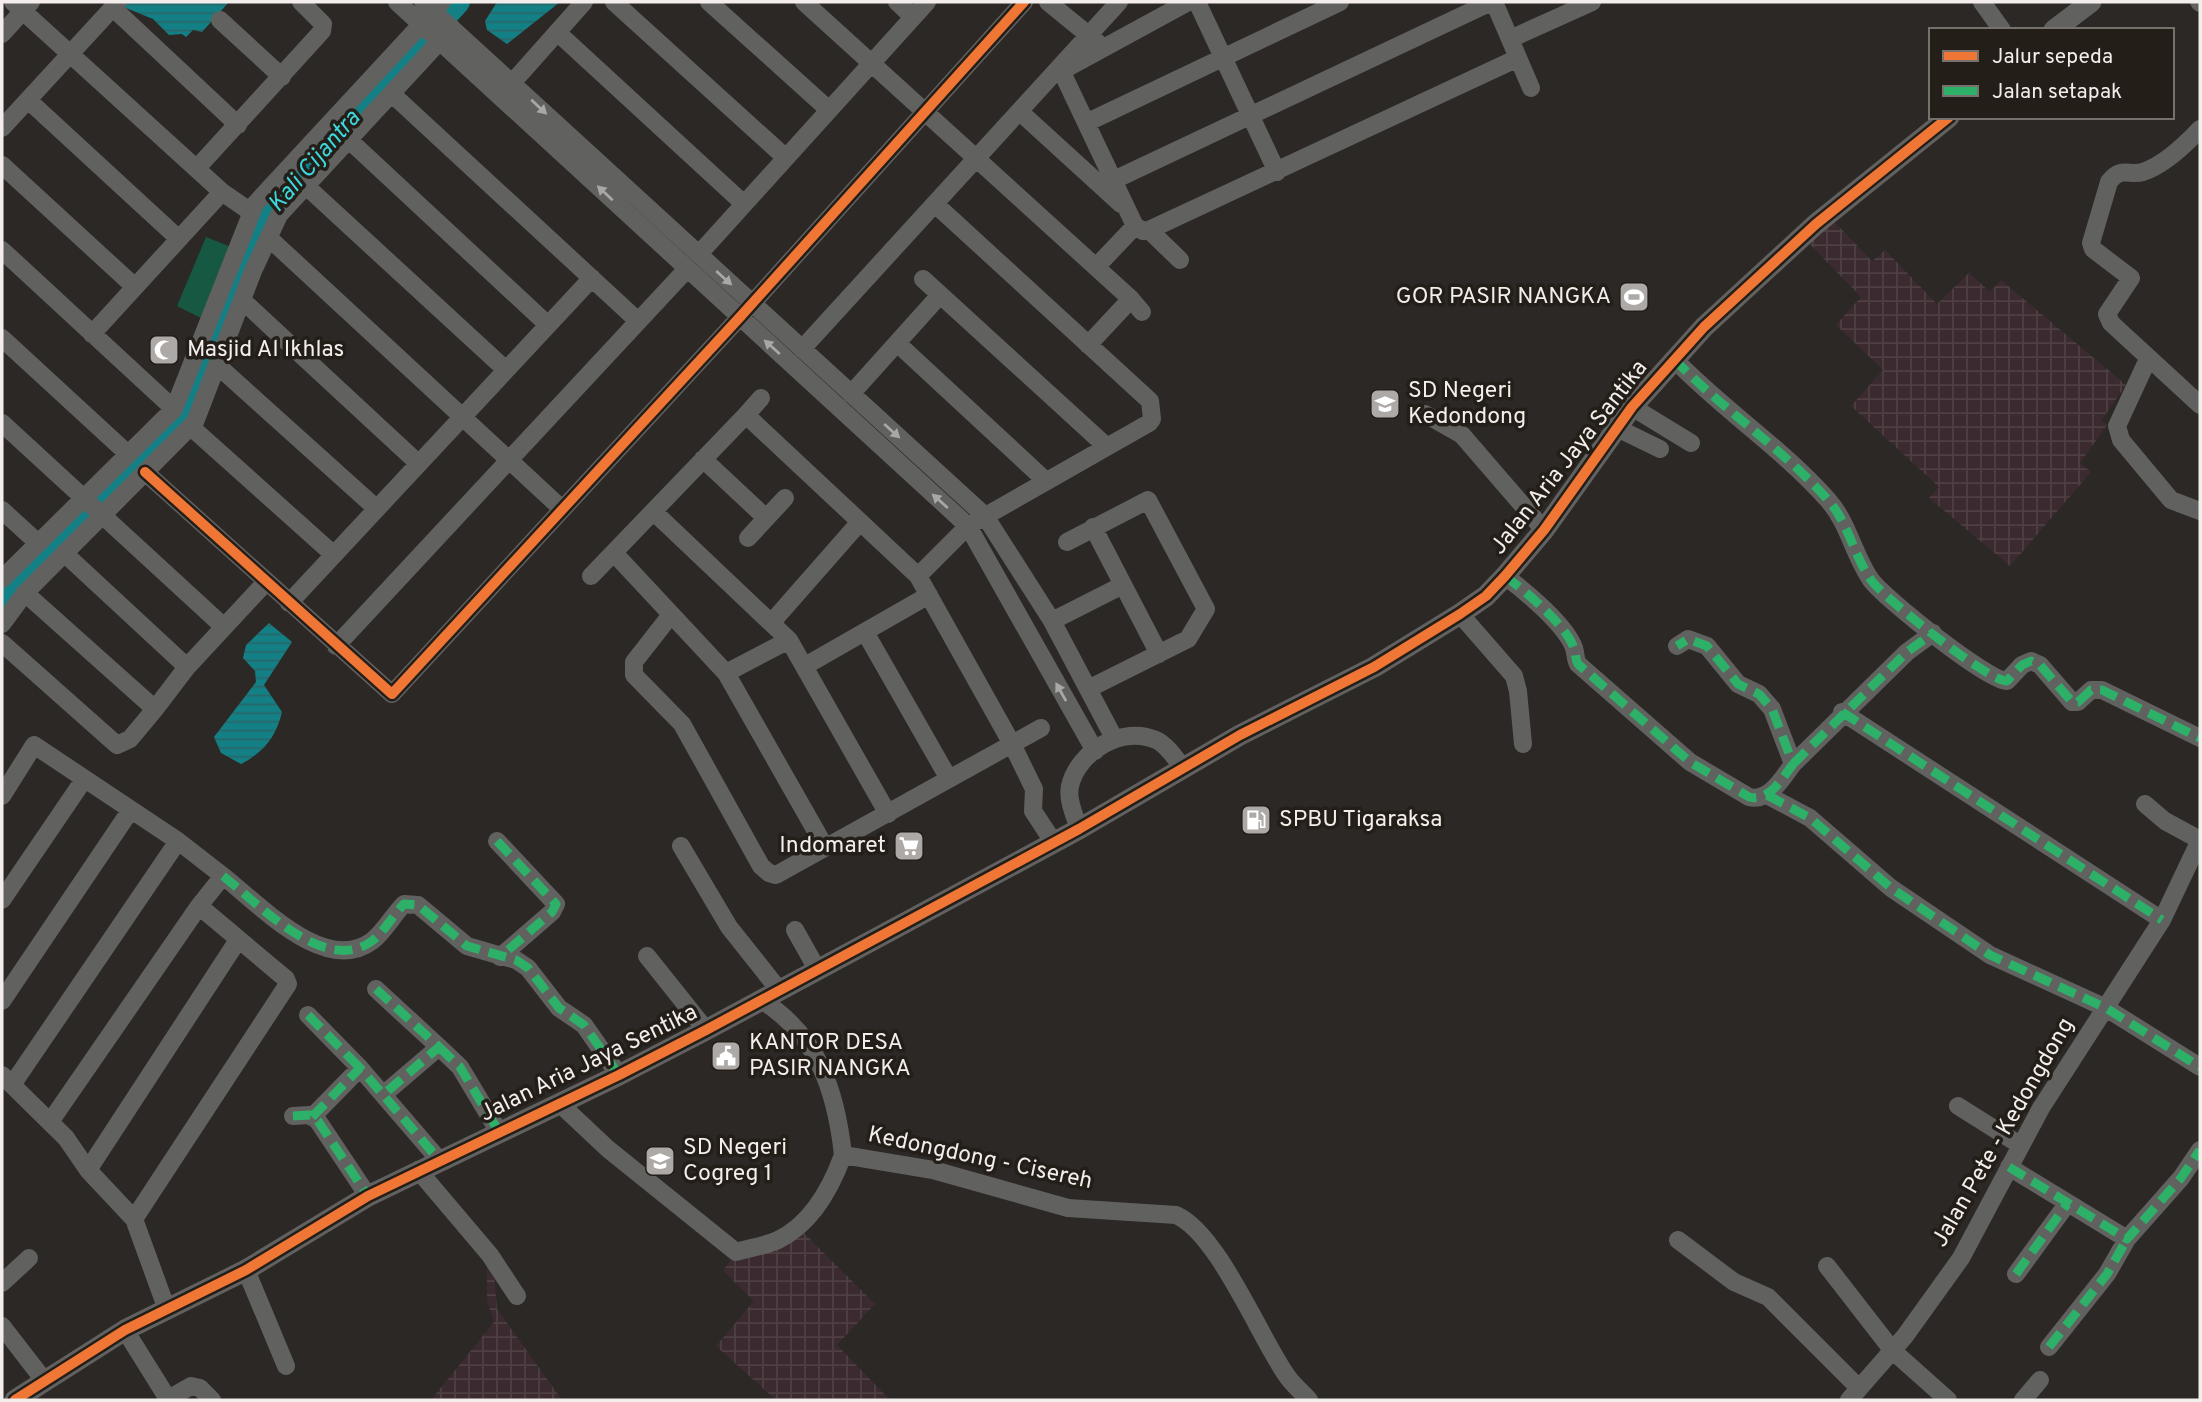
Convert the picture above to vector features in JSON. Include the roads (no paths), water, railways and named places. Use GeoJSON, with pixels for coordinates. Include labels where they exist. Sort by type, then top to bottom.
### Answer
{"type":"FeatureCollection","features":[{"type":"Feature","properties":{"kind":"street"},"geometry":{"type":"LineString","coordinates":[[197,168],[322,31],[323,24],[301,2]]}},
{"type":"Feature","properties":{"kind":"street"},"geometry":{"type":"LineString","coordinates":[[397,2],[436,21],[512,83],[985,516],[1052,621],[1114,738]]}},
{"type":"Feature","properties":{"kind":"street"},"geometry":{"type":"LineString","coordinates":[[512,83],[584,2]]}},
{"type":"Feature","properties":{"kind":"street"},"geometry":{"type":"LineString","coordinates":[[614,2],[786,158]]}},
{"type":"Feature","properties":{"kind":"street"},"geometry":{"type":"LineString","coordinates":[[709,2],[829,110]]}},
{"type":"Feature","properties":{"kind":"street"},"geometry":{"type":"LineString","coordinates":[[804,2],[1136,306],[1088,345]]}},
{"type":"Feature","properties":{"kind":"street"},"geometry":{"type":"LineString","coordinates":[[897,2],[913,17]]}},
{"type":"Feature","properties":{"kind":"street"},"geometry":{"type":"LineString","coordinates":[[699,254],[927,2]]}},
{"type":"Feature","properties":{"kind":"street"},"geometry":{"type":"LineString","coordinates":[[145,472],[393,694],[740,317],[1024,2]]}},
{"type":"Feature","properties":{"kind":"street"},"geometry":{"type":"LineString","coordinates":[[1048,2],[1102,48]]}},
{"type":"Feature","properties":{"kind":"street"},"geometry":{"type":"LineString","coordinates":[[802,349],[1061,69],[1119,2]]}},
{"type":"Feature","properties":{"kind":"street"},"geometry":{"type":"LineString","coordinates":[[1061,69],[1188,2]]}},
{"type":"Feature","properties":{"kind":"street"},"geometry":{"type":"LineString","coordinates":[[1197,2],[1277,172]]}},
{"type":"Feature","properties":{"kind":"street"},"geometry":{"type":"LineString","coordinates":[[1088,122],[1340,2]]}},
{"type":"Feature","properties":{"kind":"street"},"geometry":{"type":"LineString","coordinates":[[1114,180],[1492,2],[1531,89]]}},
{"type":"Feature","properties":{"kind":"street"},"geometry":{"type":"LineString","coordinates":[[1510,39],[1592,2]]}},
{"type":"Feature","properties":{"kind":"street"},"geometry":{"type":"LineString","coordinates":[[1982,2],[2001,28]]}},
{"type":"Feature","properties":{"kind":"street"},"geometry":{"type":"LineString","coordinates":[[2057,28],[2091,2]]}},
{"type":"Feature","properties":{"kind":"street"},"geometry":{"type":"LineString","coordinates":[[2,34],[22,5],[70,54],[222,192],[251,212]]}},
{"type":"Feature","properties":{"kind":"street"},"geometry":{"type":"LineString","coordinates":[[2,128],[115,5],[238,125]]}},
{"type":"Feature","properties":{"kind":"street"},"geometry":{"type":"LineString","coordinates":[[220,20],[282,77]]}},
{"type":"Feature","properties":{"kind":"street"},"geometry":{"type":"LineString","coordinates":[[2,579],[38,544],[145,472],[191,427],[202,406],[242,300],[279,215],[392,94],[436,21]]}},
{"type":"Feature","properties":{"kind":"street"},"geometry":{"type":"LineString","coordinates":[[2,624],[25,593],[64,553],[128,454],[174,409],[251,212],[264,191],[436,21]]}},
{"type":"Feature","properties":{"kind":"street"},"geometry":{"type":"LineString","coordinates":[[436,21],[687,269],[968,526],[1095,751]]}},
{"type":"Feature","properties":{"kind":"street"},"geometry":{"type":"LineString","coordinates":[[557,32],[744,204]]}},
{"type":"Feature","properties":{"kind":"street"},"geometry":{"type":"LineString","coordinates":[[1096,267],[1137,222],[1277,172],[1518,58]]}},
{"type":"Feature","properties":{"kind":"street"},"geometry":{"type":"LineString","coordinates":[[1061,69],[1137,222]]}},
{"type":"Feature","properties":{"kind":"street"},"geometry":{"type":"LineString","coordinates":[[392,94],[638,321]]}},
{"type":"Feature","properties":{"kind":"street"},"geometry":{"type":"LineString","coordinates":[[28,100],[179,239]]}},
{"type":"Feature","properties":{"kind":"street"},"geometry":{"type":"LineString","coordinates":[[1020,112],[1180,260]]}},
{"type":"Feature","properties":{"kind":"street","name":"Jalan Aria Jaya Santika"},"geometry":{"type":"LineString","coordinates":[[1183,768],[1374,667],[1486,596],[1544,530],[1632,407],[1674,359],[1816,225],[1947,119]]}},
{"type":"Feature","properties":{"kind":"street"},"geometry":{"type":"LineString","coordinates":[[2200,129],[2183,147],[2150,168],[2140,173],[2123,170],[2115,174],[2109,181],[2092,234],[2093,249],[2131,278],[2107,314],[2108,319],[2200,405]]}},
{"type":"Feature","properties":{"kind":"street"},"geometry":{"type":"LineString","coordinates":[[349,140],[548,325]]}},
{"type":"Feature","properties":{"kind":"street"},"geometry":{"type":"LineString","coordinates":[[2,165],[135,287]]}},
{"type":"Feature","properties":{"kind":"street"},"geometry":{"type":"LineString","coordinates":[[306,186],[506,370]]}},
{"type":"Feature","properties":{"kind":"street"},"geometry":{"type":"LineString","coordinates":[[92,334],[222,192]]}},
{"type":"Feature","properties":{"kind":"street"},"geometry":{"type":"LineString","coordinates":[[918,576],[968,526],[1149,423],[1152,405],[935,204]]}},
{"type":"Feature","properties":{"kind":"street"},"geometry":{"type":"LineString","coordinates":[[269,238],[562,509]]}},
{"type":"Feature","properties":{"kind":"street"},"geometry":{"type":"LineString","coordinates":[[2,250],[174,409]]}},
{"type":"Feature","properties":{"kind":"street"},"geometry":{"type":"LineString","coordinates":[[337,646],[687,269]]}},
{"type":"Feature","properties":{"kind":"street"},"geometry":{"type":"LineString","coordinates":[[289,603],[592,278]]}},
{"type":"Feature","properties":{"kind":"street"},"geometry":{"type":"LineString","coordinates":[[923,279],[1107,447]]}},
{"type":"Feature","properties":{"kind":"street"},"geometry":{"type":"LineString","coordinates":[[851,394],[940,295]]}},
{"type":"Feature","properties":{"kind":"street"},"geometry":{"type":"LineString","coordinates":[[242,300],[419,464]]}},
{"type":"Feature","properties":{"kind":"street"},"geometry":{"type":"LineString","coordinates":[[2,338],[128,454]]}},
{"type":"Feature","properties":{"kind":"street"},"geometry":{"type":"LineString","coordinates":[[897,342],[1046,481]]}},
{"type":"Feature","properties":{"kind":"street"},"geometry":{"type":"LineString","coordinates":[[1674,359],[1830,502],[1871,580],[1914,621],[2000,681],[2007,681],[2031,661],[2072,702],[2078,702],[2091,690],[2102,690],[2200,738]]}},
{"type":"Feature","properties":{"kind":"street"},"geometry":{"type":"LineString","coordinates":[[2148,359],[2117,426],[2121,440],[2171,500],[2200,511]]}},
{"type":"Feature","properties":{"kind":"street"},"geometry":{"type":"LineString","coordinates":[[217,365],[377,509]]}},
{"type":"Feature","properties":{"kind":"street"},"geometry":{"type":"LineString","coordinates":[[591,576],[761,398]]}},
{"type":"Feature","properties":{"kind":"street"},"geometry":{"type":"LineString","coordinates":[[1632,407],[1691,443]]}},
{"type":"Feature","properties":{"kind":"street"},"geometry":{"type":"LineString","coordinates":[[746,415],[918,576],[1029,773],[1034,789],[1033,811],[1054,843]]}},
{"type":"Feature","properties":{"kind":"street"},"geometry":{"type":"LineString","coordinates":[[1425,415],[1462,435],[1544,530]]}},
{"type":"Feature","properties":{"kind":"street"},"geometry":{"type":"LineString","coordinates":[[2,423],[225,627]]}},
{"type":"Feature","properties":{"kind":"street"},"geometry":{"type":"LineString","coordinates":[[191,427],[334,555]]}},
{"type":"Feature","properties":{"kind":"street"},"geometry":{"type":"LineString","coordinates":[[1617,428],[1660,449]]}},
{"type":"Feature","properties":{"kind":"street"},"geometry":{"type":"LineString","coordinates":[[703,459],[766,518]]}},
{"type":"Feature","properties":{"kind":"street"},"geometry":{"type":"LineString","coordinates":[[748,538],[785,498]]}},
{"type":"Feature","properties":{"kind":"street"},"geometry":{"type":"LineString","coordinates":[[1067,542],[1145,499],[1150,501],[1207,612],[1188,639],[1088,689]]}},
{"type":"Feature","properties":{"kind":"street"},"geometry":{"type":"LineString","coordinates":[[2,510],[38,544]]}},
{"type":"Feature","properties":{"kind":"street"},"geometry":{"type":"LineString","coordinates":[[654,513],[789,640],[888,814]]}},
{"type":"Feature","properties":{"kind":"street"},"geometry":{"type":"LineString","coordinates":[[772,622],[859,523]]}},
{"type":"Feature","properties":{"kind":"street"},"geometry":{"type":"LineString","coordinates":[[1093,527],[1159,654]]}},
{"type":"Feature","properties":{"kind":"street"},"geometry":{"type":"LineString","coordinates":[[64,553],[187,667]]}},
{"type":"Feature","properties":{"kind":"street"},"geometry":{"type":"LineString","coordinates":[[614,553],[726,673],[825,847]]}},
{"type":"Feature","properties":{"kind":"street"},"geometry":{"type":"LineString","coordinates":[[1506,576],[1525,591],[1562,630],[1574,647],[1578,664],[1678,752],[1749,797],[1758,799],[1767,795],[1842,712],[1907,652],[1933,633]]}},
{"type":"Feature","properties":{"kind":"street"},"geometry":{"type":"LineString","coordinates":[[2,643],[117,745],[130,739],[187,667],[266,582]]}},
{"type":"Feature","properties":{"kind":"street"},"geometry":{"type":"LineString","coordinates":[[1052,621],[1123,585]]}},
{"type":"Feature","properties":{"kind":"street"},"geometry":{"type":"LineString","coordinates":[[25,593],[155,709]]}},
{"type":"Feature","properties":{"kind":"street"},"geometry":{"type":"LineString","coordinates":[[805,666],[929,594]]}},
{"type":"Feature","properties":{"kind":"street"},"geometry":{"type":"LineString","coordinates":[[1460,614],[1514,676],[1523,744]]}},
{"type":"Feature","properties":{"kind":"street"},"geometry":{"type":"LineString","coordinates":[[670,616],[634,662],[632,669],[638,680],[682,724],[761,866],[776,875],[1041,727]]}},
{"type":"Feature","properties":{"kind":"street"},"geometry":{"type":"LineString","coordinates":[[865,632],[950,779]]}},
{"type":"Feature","properties":{"kind":"street"},"geometry":{"type":"LineString","coordinates":[[1677,646],[1688,639],[1707,646],[1738,684],[1759,694],[1776,715],[1793,764]]}},
{"type":"Feature","properties":{"kind":"street"},"geometry":{"type":"LineString","coordinates":[[726,673],[789,640]]}},
{"type":"Feature","properties":{"kind":"street"},"geometry":{"type":"LineString","coordinates":[[1842,712],[2162,920]]}},
{"type":"Feature","properties":{"kind":"street"},"geometry":{"type":"LineString","coordinates":[[1079,829],[1070,788],[1076,767],[1114,738],[1137,735],[1159,740],[1183,768]]}},
{"type":"Feature","properties":{"kind":"street"},"geometry":{"type":"LineString","coordinates":[[2,796],[34,745],[83,781],[178,841],[312,945],[339,952],[365,945],[375,940],[407,902],[418,905],[456,941],[516,960],[527,968],[559,1008],[584,1025],[619,1075]]}},
{"type":"Feature","properties":{"kind":"street","name":"Jalan Aria Jaya Sentika"},"geometry":{"type":"LineString","coordinates":[[15,1400],[43,1379],[125,1330],[166,1307],[246,1270],[368,1196],[706,1030],[1054,843],[1183,768]]}},
{"type":"Feature","properties":{"kind":"street"},"geometry":{"type":"LineString","coordinates":[[2,900],[83,781]]}},
{"type":"Feature","properties":{"kind":"street"},"geometry":{"type":"LineString","coordinates":[[1767,795],[1810,818],[1891,888],[1990,955],[2106,1008],[2200,1067]]}},
{"type":"Feature","properties":{"kind":"street"},"geometry":{"type":"LineString","coordinates":[[2145,804],[2165,821],[2200,840]]}},
{"type":"Feature","properties":{"kind":"street"},"geometry":{"type":"LineString","coordinates":[[2,1001],[130,811]]}},
{"type":"Feature","properties":{"kind":"street","name":"Jalan Pete - Kedongdong"},"geometry":{"type":"LineString","coordinates":[[1853,1394],[1893,1351],[1961,1258],[2020,1145],[2162,920],[2200,840]]}},
{"type":"Feature","properties":{"kind":"street"},"geometry":{"type":"LineString","coordinates":[[166,1307],[134,1219],[88,1170],[66,1138],[7,1080],[178,841]]}},
{"type":"Feature","properties":{"kind":"street"},"geometry":{"type":"LineString","coordinates":[[497,841],[556,904],[552,912],[500,957]]}},
{"type":"Feature","properties":{"kind":"street"},"geometry":{"type":"LineString","coordinates":[[681,846],[770,995],[796,1026],[822,1064],[844,1155]]}},
{"type":"Feature","properties":{"kind":"street"},"geometry":{"type":"LineString","coordinates":[[50,1122],[199,906],[223,876]]}},
{"type":"Feature","properties":{"kind":"street"},"geometry":{"type":"LineString","coordinates":[[134,1219],[286,988],[286,979],[199,906]]}},
{"type":"Feature","properties":{"kind":"street"},"geometry":{"type":"LineString","coordinates":[[795,930],[817,969]]}},
{"type":"Feature","properties":{"kind":"street"},"geometry":{"type":"LineString","coordinates":[[88,1170],[238,940]]}},
{"type":"Feature","properties":{"kind":"street"},"geometry":{"type":"LineString","coordinates":[[646,956],[706,1030]]}},
{"type":"Feature","properties":{"kind":"street"},"geometry":{"type":"LineString","coordinates":[[376,989],[460,1067],[499,1132]]}},
{"type":"Feature","properties":{"kind":"street"},"geometry":{"type":"LineString","coordinates":[[308,1015],[384,1094],[440,1161]]}},
{"type":"Feature","properties":{"kind":"street"},"geometry":{"type":"LineString","coordinates":[[384,1094],[439,1047]]}},
{"type":"Feature","properties":{"kind":"street"},"geometry":{"type":"LineString","coordinates":[[312,1116],[360,1068]]}},
{"type":"Feature","properties":{"kind":"street","name":"Kedongdong - Cisereh"},"geometry":{"type":"LineString","coordinates":[[559,1103],[608,1149],[736,1252],[778,1240],[803,1223],[833,1183],[844,1155],[933,1170],[1068,1208],[1168,1214],[1184,1218],[1239,1290],[1287,1376],[1309,1400]]}},
{"type":"Feature","properties":{"kind":"street"},"geometry":{"type":"LineString","coordinates":[[1958,1105],[2020,1145]]}},
{"type":"Feature","properties":{"kind":"street"},"geometry":{"type":"LineString","coordinates":[[293,1116],[312,1116],[318,1121],[368,1196]]}},
{"type":"Feature","properties":{"kind":"street"},"geometry":{"type":"LineString","coordinates":[[2049,1347],[2107,1274],[2127,1239],[2181,1178],[2200,1150]]}},
{"type":"Feature","properties":{"kind":"street"},"geometry":{"type":"LineString","coordinates":[[2009,1167],[2127,1239]]}},
{"type":"Feature","properties":{"kind":"street"},"geometry":{"type":"LineString","coordinates":[[418,1170],[490,1255],[517,1296]]}},
{"type":"Feature","properties":{"kind":"street"},"geometry":{"type":"LineString","coordinates":[[2017,1274],[2067,1204]]}},
{"type":"Feature","properties":{"kind":"street"},"geometry":{"type":"LineString","coordinates":[[1678,1240],[1734,1282],[1768,1297],[1853,1394]]}},
{"type":"Feature","properties":{"kind":"street"},"geometry":{"type":"LineString","coordinates":[[2,1283],[29,1258]]}},
{"type":"Feature","properties":{"kind":"street"},"geometry":{"type":"LineString","coordinates":[[1827,1266],[1893,1351],[1948,1400]]}},
{"type":"Feature","properties":{"kind":"street"},"geometry":{"type":"LineString","coordinates":[[246,1270],[286,1366]]}},
{"type":"Feature","properties":{"kind":"street"},"geometry":{"type":"LineString","coordinates":[[2,1326],[43,1379]]}},
{"type":"Feature","properties":{"kind":"street"},"geometry":{"type":"LineString","coordinates":[[125,1330],[167,1400],[191,1385],[200,1388],[212,1400]]}},
{"type":"Feature","properties":{"kind":"street"},"geometry":{"type":"LineString","coordinates":[[2023,1400],[2040,1380]]}},
{"type":"Feature","properties":{"kind":"water"},"geometry":{"type":"Polygon","coordinates":[[[125,2],[229,2],[202,32],[193,30],[186,37],[182,34],[169,35],[153,19],[121,6],[125,2]]]}},
{"type":"Feature","properties":{"kind":"water"},"geometry":{"type":"Polygon","coordinates":[[[497,2],[560,2],[507,44],[487,30],[485,21],[497,2]]]}},
{"type":"Feature","properties":{"kind":"water"},"geometry":{"type":"Polygon","coordinates":[[[269,623],[292,642],[264,685],[282,712],[268,743],[241,764],[221,753],[214,737],[256,682],[255,671],[243,658],[246,645],[269,623]]]}},
{"type":"Feature","properties":{"kind":"waterway","name":"Kali Cijantra"},"geometry":{"type":"LineString","coordinates":[[2,602],[91,507],[189,411],[247,252],[277,201],[458,2]]}},
{"type":"Feature","properties":{"kind":"place","name":"GOR PASIR NANGKA"},"geometry":{"type":"Point","coordinates":[1634,297]}},
{"type":"Feature","properties":{"kind":"place","name":"Masjid Al Ikhlas"},"geometry":{"type":"Point","coordinates":[164,350]}},
{"type":"Feature","properties":{"kind":"place","name":"SD Negeri Kedondong"},"geometry":{"type":"Point","coordinates":[1385,404]}},
{"type":"Feature","properties":{"kind":"place","name":"SPBU Tigaraksa"},"geometry":{"type":"Point","coordinates":[1256,820]}},
{"type":"Feature","properties":{"kind":"place","name":"Indomaret"},"geometry":{"type":"Point","coordinates":[909,846]}},
{"type":"Feature","properties":{"kind":"place","name":"KANTOR DESA PASIR NANGKA"},"geometry":{"type":"Point","coordinates":[726,1056]}},
{"type":"Feature","properties":{"kind":"place","name":"SD Negeri Cogreg 1"},"geometry":{"type":"Point","coordinates":[660,1161]}}]}
